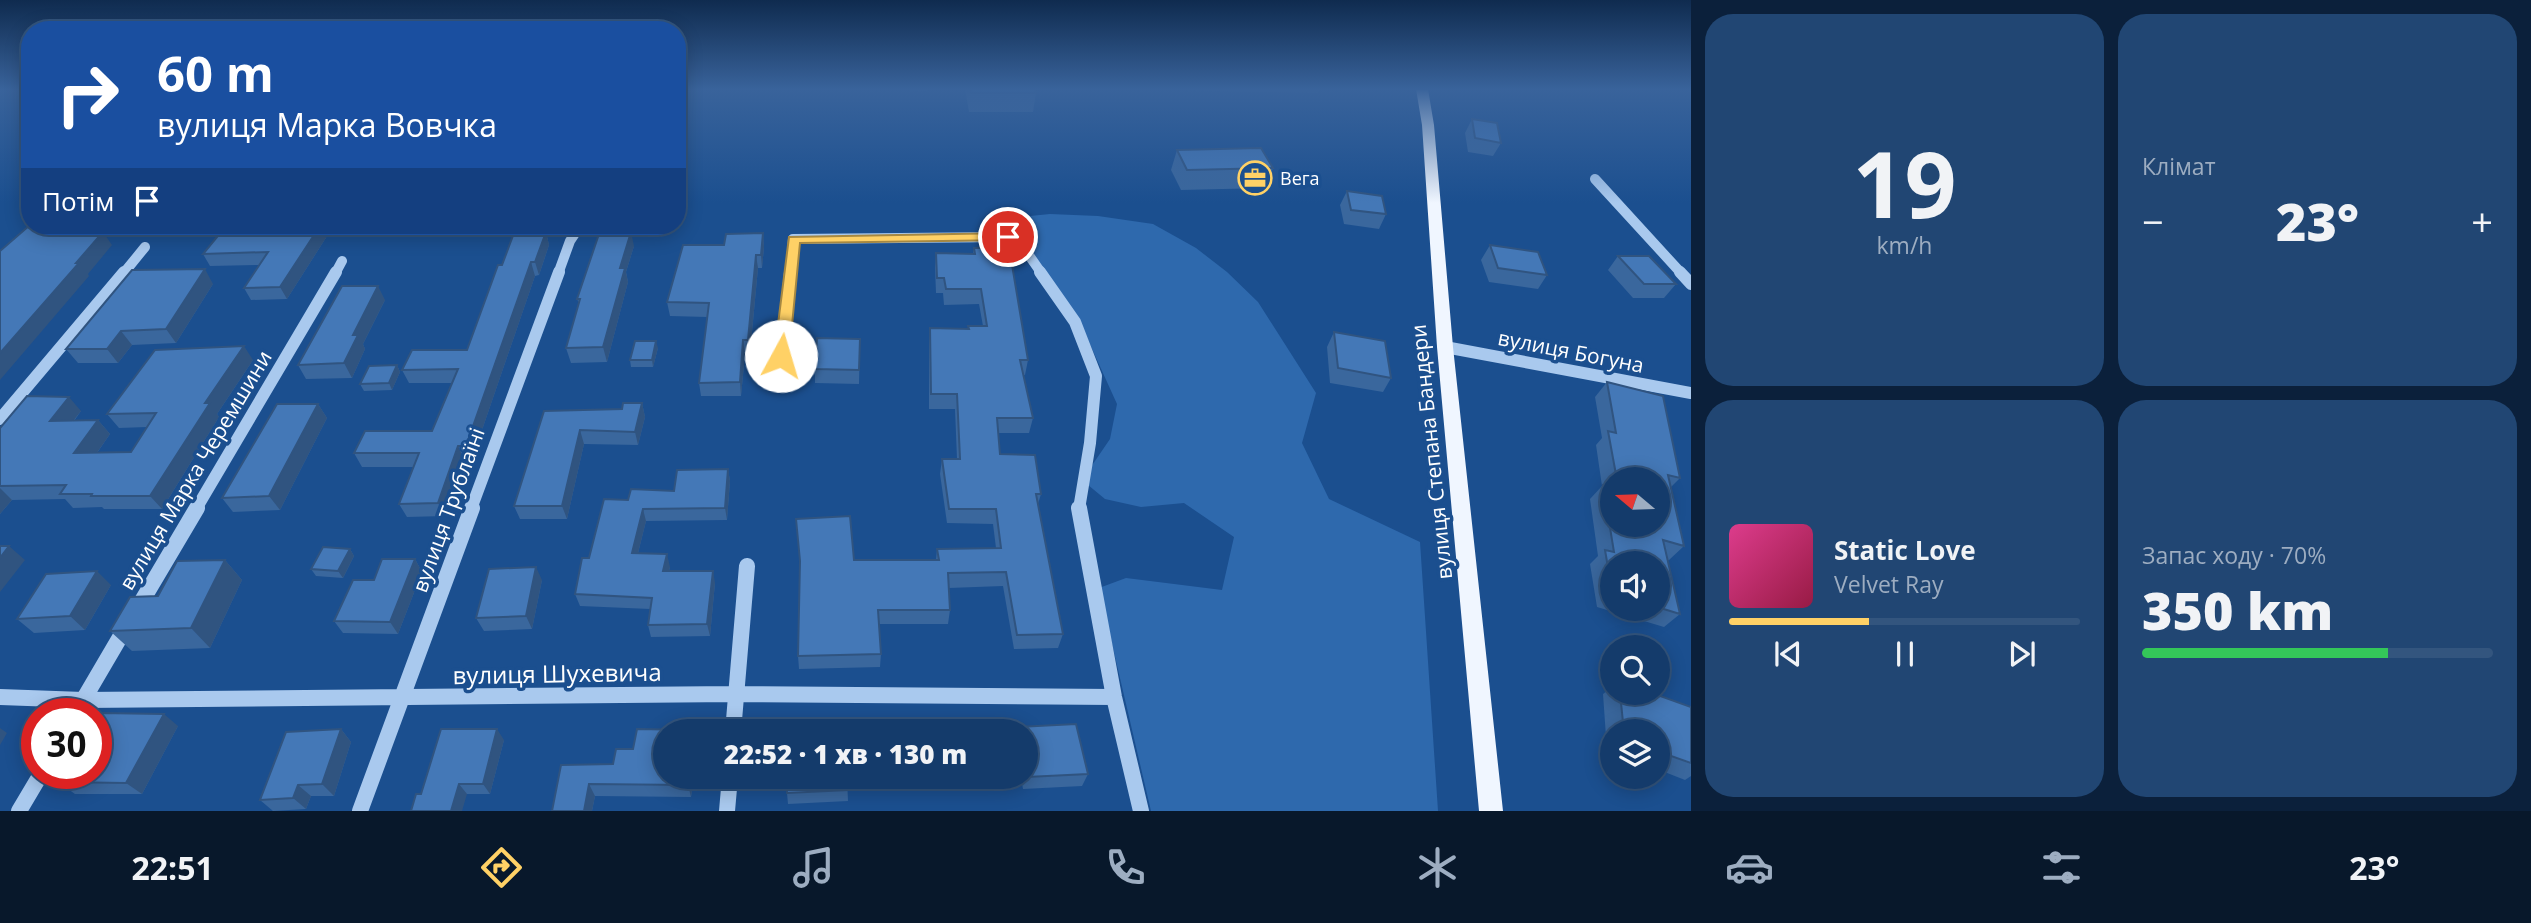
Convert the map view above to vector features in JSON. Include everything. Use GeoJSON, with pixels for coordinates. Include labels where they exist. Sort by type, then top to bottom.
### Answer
{"type":"FeatureCollection","features":[{"type":"Feature","properties":{"kind":"main road","name":"вулиця Степана Бандери"},"geometry":{"type":"LineString","coordinates":[[1428,127],[1445,347],[1491,811]]}},
{"type":"Feature","properties":{"kind":"street"},"geometry":{"type":"LineString","coordinates":[[1595,179],[1691,284]]}},
{"type":"Feature","properties":{"kind":"street","name":"вулиця Трублаїні"},"geometry":{"type":"LineString","coordinates":[[360,811],[400,697],[574,235]]}},
{"type":"Feature","properties":{"kind":"street"},"geometry":{"type":"LineString","coordinates":[[779,380],[793,239],[1008,237],[1026,251],[1075,322],[1096,376],[1090,443],[1077,513],[1114,697],[1141,811]]}},
{"type":"Feature","properties":{"kind":"street"},"geometry":{"type":"LineString","coordinates":[[0,419],[145,247]]}},
{"type":"Feature","properties":{"kind":"street","name":"вулиця Марка Черемшини"},"geometry":{"type":"LineString","coordinates":[[84,698],[342,261]]}},
{"type":"Feature","properties":{"kind":"street","name":"вулиця Богуна"},"geometry":{"type":"LineString","coordinates":[[1445,347],[1691,393]]}},
{"type":"Feature","properties":{"kind":"street"},"geometry":{"type":"LineString","coordinates":[[734,719],[747,566]]}},
{"type":"Feature","properties":{"kind":"street","name":"вулиця Шухевича"},"geometry":{"type":"LineString","coordinates":[[112,706],[400,697],[735,694],[1114,697]]}},
{"type":"Feature","properties":{"kind":"street","name":"вулиця Шухевича"},"geometry":{"type":"LineString","coordinates":[[0,697],[21,700]]}},
{"type":"Feature","properties":{"kind":"street"},"geometry":{"type":"LineString","coordinates":[[19,811],[32,789]]}},
{"type":"Feature","properties":{"kind":"street"},"geometry":{"type":"LineString","coordinates":[[727,811],[729,789]]}},
{"type":"Feature","properties":{"kind":"shaded area"},"geometry":{"type":"Polygon","coordinates":[[[1050,214],[1098,216],[1153,224],[1196,248],[1227,272],[1258,302],[1316,393],[1302,443],[1329,499],[1420,542],[1438,811],[1151,811],[1099,588],[1126,578],[1222,590],[1234,537],[1184,503],[1141,507],[1105,499],[1082,480],[1110,439],[1117,404],[1083,329],[1014,227],[1020,217],[1050,214]]]}},
{"type":"Feature","properties":{"kind":"building"},"geometry":{"type":"Polygon","coordinates":[[[1473,127],[1498,127],[1501,143],[1475,138],[1473,127]]]}},
{"type":"Feature","properties":{"kind":"building"},"geometry":{"type":"Polygon","coordinates":[[[1261,148],[1273,168],[1187,170],[1177,150],[1261,148]]]}},
{"type":"Feature","properties":{"kind":"building"},"geometry":{"type":"Polygon","coordinates":[[[1347,191],[1382,196],[1386,214],[1351,210],[1347,191]]]}},
{"type":"Feature","properties":{"kind":"building"},"geometry":{"type":"Polygon","coordinates":[[[21,233],[21,235],[100,235],[0,353],[0,251],[21,233]]]}},
{"type":"Feature","properties":{"kind":"building"},"geometry":{"type":"Polygon","coordinates":[[[763,233],[761,255],[756,255],[748,340],[743,340],[740,382],[699,383],[709,303],[667,302],[683,245],[724,245],[726,234],[763,233]]]}},
{"type":"Feature","properties":{"kind":"building"},"geometry":{"type":"Polygon","coordinates":[[[219,235],[314,235],[280,287],[244,288],[268,252],[203,254],[219,235]]]}},
{"type":"Feature","properties":{"kind":"building"},"geometry":{"type":"Polygon","coordinates":[[[513,235],[545,235],[535,262],[531,262],[466,446],[458,446],[438,503],[399,504],[419,453],[354,453],[365,431],[432,431],[458,369],[402,370],[412,350],[467,350],[498,265],[502,265],[513,235]]]}},
{"type":"Feature","properties":{"kind":"building"},"geometry":{"type":"Polygon","coordinates":[[[599,235],[630,235],[620,268],[625,268],[603,347],[566,348],[580,299],[577,299],[599,235]]]}},
{"type":"Feature","properties":{"kind":"building"},"geometry":{"type":"Polygon","coordinates":[[[1490,245],[1538,252],[1547,275],[1498,268],[1490,245]]]}},
{"type":"Feature","properties":{"kind":"building"},"geometry":{"type":"Polygon","coordinates":[[[1009,247],[1028,360],[1020,360],[1033,418],[997,418],[1000,454],[1035,455],[1041,494],[1036,494],[1063,634],[1017,635],[1006,572],[948,573],[950,610],[878,610],[881,654],[798,656],[800,561],[796,519],[850,516],[854,560],[939,560],[937,549],[1001,548],[996,509],[949,509],[942,459],[960,459],[957,394],[931,394],[930,328],[969,329],[968,326],[987,326],[981,289],[946,289],[944,278],[937,278],[936,253],[975,254],[974,248],[1009,247]]]}},
{"type":"Feature","properties":{"kind":"building"},"geometry":{"type":"Polygon","coordinates":[[[1618,256],[1649,256],[1676,284],[1644,284],[1618,256]]]}},
{"type":"Feature","properties":{"kind":"building"},"geometry":{"type":"Polygon","coordinates":[[[205,269],[166,329],[121,331],[107,349],[66,349],[132,270],[205,269]]]}},
{"type":"Feature","properties":{"kind":"building"},"geometry":{"type":"Polygon","coordinates":[[[342,286],[378,286],[353,335],[358,335],[344,363],[298,365],[342,286]]]}},
{"type":"Feature","properties":{"kind":"building"},"geometry":{"type":"Polygon","coordinates":[[[1334,332],[1385,341],[1391,378],[1338,368],[1334,332]]]}},
{"type":"Feature","properties":{"kind":"building"},"geometry":{"type":"Polygon","coordinates":[[[817,338],[860,339],[859,370],[815,369],[817,338]]]}},
{"type":"Feature","properties":{"kind":"building"},"geometry":{"type":"Polygon","coordinates":[[[635,341],[656,341],[652,360],[630,360],[635,341]]]}},
{"type":"Feature","properties":{"kind":"building"},"geometry":{"type":"Polygon","coordinates":[[[244,346],[205,403],[210,403],[150,496],[60,494],[66,485],[0,486],[0,428],[27,396],[69,397],[50,421],[98,420],[74,453],[131,452],[156,413],[107,414],[155,350],[244,346]]]}},
{"type":"Feature","properties":{"kind":"building"},"geometry":{"type":"Polygon","coordinates":[[[397,365],[389,383],[360,384],[369,366],[397,365]]]}},
{"type":"Feature","properties":{"kind":"building"},"geometry":{"type":"Polygon","coordinates":[[[1607,382],[1663,396],[1680,478],[1670,476],[1670,467],[1615,467],[1608,431],[1616,433],[1607,382]]]}},
{"type":"Feature","properties":{"kind":"building"},"geometry":{"type":"Polygon","coordinates":[[[623,403],[642,403],[635,432],[580,430],[562,506],[514,506],[544,411],[622,409],[623,403]]]}},
{"type":"Feature","properties":{"kind":"building"},"geometry":{"type":"Polygon","coordinates":[[[277,404],[318,404],[269,496],[222,498],[277,404]]]}},
{"type":"Feature","properties":{"kind":"building"},"geometry":{"type":"Polygon","coordinates":[[[728,469],[725,508],[643,509],[632,553],[667,554],[663,571],[713,571],[707,624],[648,625],[652,598],[575,594],[582,558],[589,558],[604,499],[628,500],[631,489],[674,491],[677,470],[728,469]]]}},
{"type":"Feature","properties":{"kind":"building"},"geometry":{"type":"Polygon","coordinates":[[[1670,484],[1684,546],[1663,540],[1666,551],[1614,551],[1612,537],[1670,537],[1670,484]]]}},
{"type":"Feature","properties":{"kind":"building"},"geometry":{"type":"Polygon","coordinates":[[[0,546],[9,546],[0,558],[0,546]]]}},
{"type":"Feature","properties":{"kind":"building"},"geometry":{"type":"Polygon","coordinates":[[[323,547],[350,549],[338,571],[311,569],[323,547]]]}},
{"type":"Feature","properties":{"kind":"building"},"geometry":{"type":"Polygon","coordinates":[[[382,559],[415,559],[390,622],[334,621],[353,580],[374,580],[382,559]]]}},
{"type":"Feature","properties":{"kind":"building"},"geometry":{"type":"Polygon","coordinates":[[[225,560],[191,628],[110,631],[130,597],[158,596],[177,561],[225,560]]]}},
{"type":"Feature","properties":{"kind":"building"},"geometry":{"type":"Polygon","coordinates":[[[536,567],[526,616],[476,618],[489,569],[536,567]]]}},
{"type":"Feature","properties":{"kind":"building"},"geometry":{"type":"Polygon","coordinates":[[[1670,570],[1680,614],[1670,611],[1670,570]]]}},
{"type":"Feature","properties":{"kind":"building"},"geometry":{"type":"Polygon","coordinates":[[[97,571],[70,616],[17,619],[46,574],[97,571]]]}},
{"type":"Feature","properties":{"kind":"building"},"geometry":{"type":"Polygon","coordinates":[[[1670,699],[1691,707],[1691,763],[1670,756],[1670,719],[1623,719],[1621,705],[1670,705],[1670,699]]]}},
{"type":"Feature","properties":{"kind":"building"},"geometry":{"type":"Polygon","coordinates":[[[112,713],[164,714],[126,783],[112,783],[112,713]]]}},
{"type":"Feature","properties":{"kind":"building"},"geometry":{"type":"Polygon","coordinates":[[[1076,724],[1088,774],[1038,776],[1038,726],[1076,724]]]}},
{"type":"Feature","properties":{"kind":"building"},"geometry":{"type":"Polygon","coordinates":[[[341,729],[322,784],[298,785],[293,798],[260,800],[286,732],[341,729]]]}},
{"type":"Feature","properties":{"kind":"building"},"geometry":{"type":"Polygon","coordinates":[[[441,729],[497,729],[483,784],[459,784],[451,811],[411,811],[416,794],[421,794],[441,729]]]}},
{"type":"Feature","properties":{"kind":"building"},"geometry":{"type":"Polygon","coordinates":[[[637,729],[653,729],[653,785],[589,784],[584,811],[552,811],[561,765],[613,764],[616,749],[633,749],[637,729]]]}},
{"type":"Feature","properties":{"kind":"building"},"geometry":{"type":"Polygon","coordinates":[[[787,789],[848,790],[787,793],[787,789]]]}},
{"type":"Feature","properties":{"kind":"place","name":"Вега"},"geometry":{"type":"Point","coordinates":[1255,178]}},
{"type":"Feature","properties":{"kind":"route"},"geometry":{"type":"LineString","coordinates":[[781,356],[793,239],[1008,237]]}}]}
